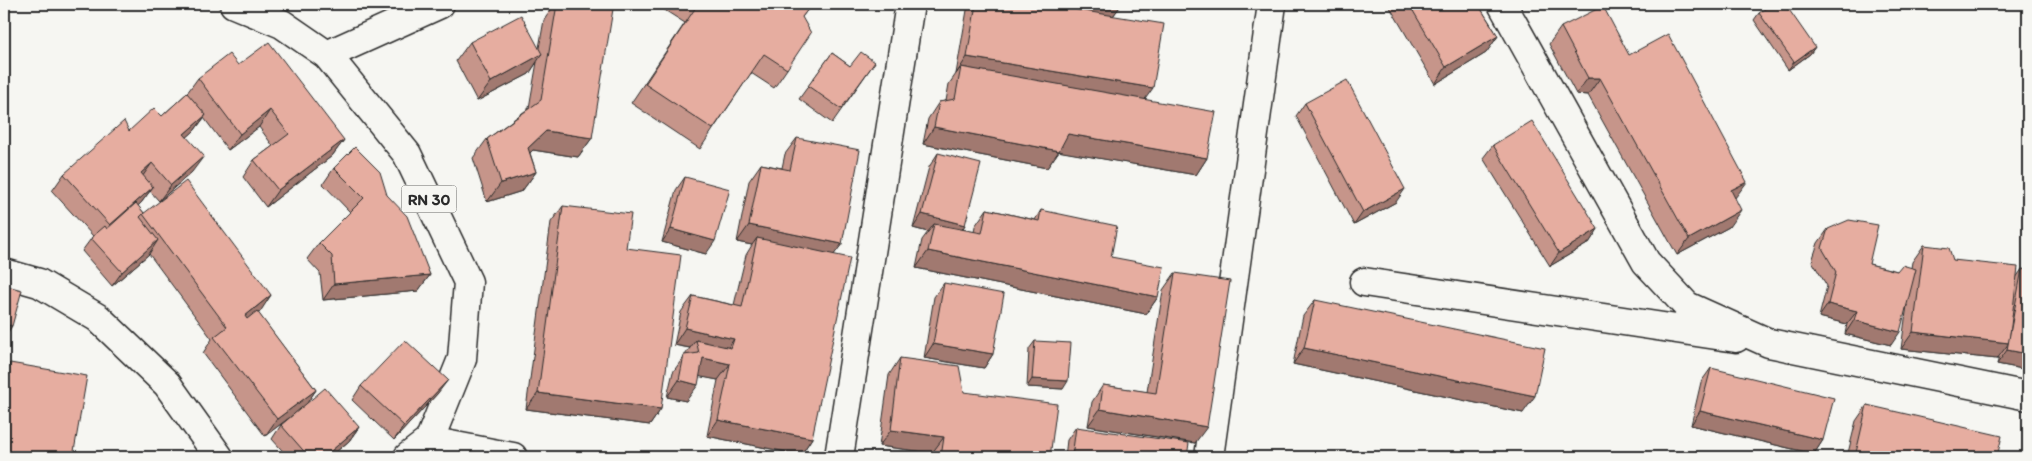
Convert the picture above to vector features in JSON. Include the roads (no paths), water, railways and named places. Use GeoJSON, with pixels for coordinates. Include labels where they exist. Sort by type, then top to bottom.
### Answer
{"type":"FeatureCollection","features":[{"type":"Feature","properties":{"kind":"street","name":"RN 30"},"geometry":{"type":"LineString","coordinates":[[234,4],[282,24],[327,55],[407,154],[468,282],[462,360],[419,449]]}},
{"type":"Feature","properties":{"kind":"street"},"geometry":{"type":"LineString","coordinates":[[327,55],[440,4]]}},
{"type":"Feature","properties":{"kind":"street"},"geometry":{"type":"LineString","coordinates":[[839,457],[910,4]]}},
{"type":"Feature","properties":{"kind":"street"},"geometry":{"type":"LineString","coordinates":[[1216,455],[1272,4]]}},
{"type":"Feature","properties":{"kind":"street"},"geometry":{"type":"LineString","coordinates":[[1502,4],[1646,262],[1687,306],[1769,343]]}},
{"type":"Feature","properties":{"kind":"street"},"geometry":{"type":"LineString","coordinates":[[4,272],[39,283],[98,318],[167,384],[219,457]]}},
{"type":"Feature","properties":{"kind":"street"},"geometry":{"type":"LineString","coordinates":[[1364,282],[1769,343],[2028,396]]}},
{"type":"Feature","properties":{"kind":"street"},"geometry":{"type":"LineString","coordinates":[[419,449],[513,457]]}}]}
